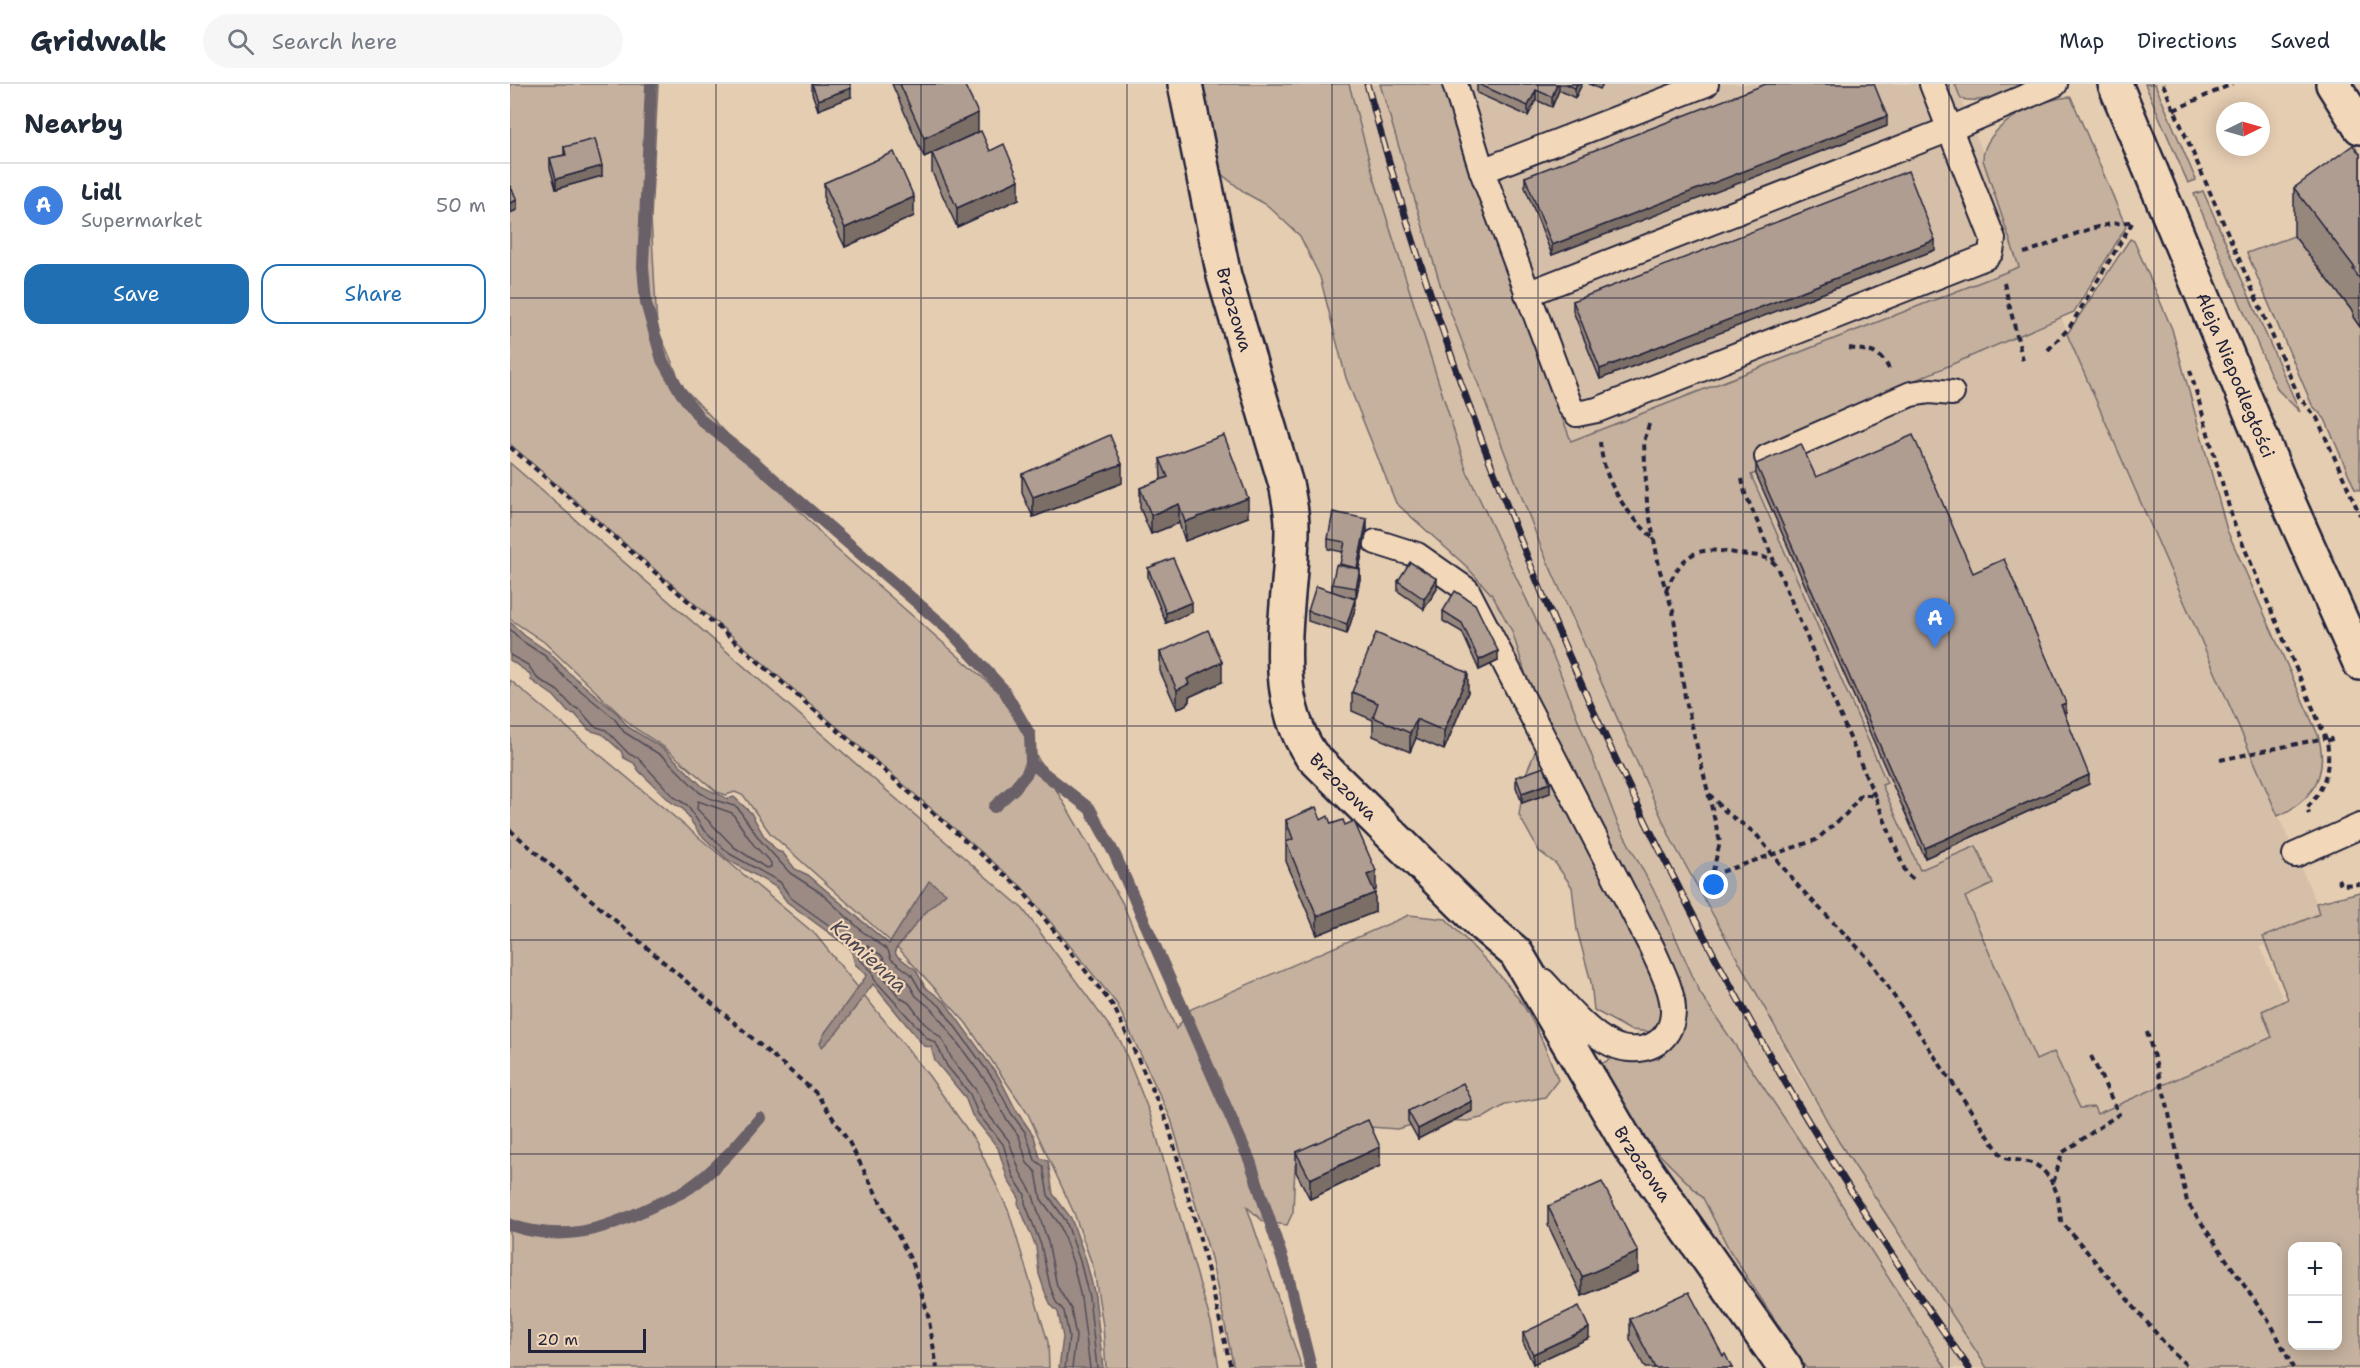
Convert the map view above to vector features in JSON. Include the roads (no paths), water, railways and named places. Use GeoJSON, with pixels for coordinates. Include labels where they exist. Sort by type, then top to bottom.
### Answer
{"type":"FeatureCollection","features":[{"type":"Feature","properties":{"kind":"street","name":"Brzozowa"},"geometry":{"type":"LineString","coordinates":[[1185,84],[1224,276],[1287,488],[1292,524],[1285,625],[1287,690],[1297,734],[1311,755],[1483,925],[1516,953],[1629,1146],[1785,1368]]}},
{"type":"Feature","properties":{"kind":"street","name":"Aleja Niepodległości"},"geometry":{"type":"LineString","coordinates":[[2115,84],[2282,488],[2360,663]]}},
{"type":"Feature","properties":{"kind":"street"},"geometry":{"type":"LineString","coordinates":[[2333,84],[2360,127]]}},
{"type":"Feature","properties":{"kind":"lane"},"geometry":{"type":"LineString","coordinates":[[1454,84],[1482,171],[1527,294],[1570,406],[1577,414],[1597,410],[1980,261],[1991,252],[1993,239],[1932,84]]}},
{"type":"Feature","properties":{"kind":"lane"},"geometry":{"type":"LineString","coordinates":[[1482,171],[1706,84]]}},
{"type":"Feature","properties":{"kind":"lane"},"geometry":{"type":"LineString","coordinates":[[1527,294],[1950,129],[2055,84]]}},
{"type":"Feature","properties":{"kind":"lane"},"geometry":{"type":"LineString","coordinates":[[1767,457],[1902,397],[1930,391],[1952,393]]}},
{"type":"Feature","properties":{"kind":"lane"},"geometry":{"type":"LineString","coordinates":[[1376,542],[1417,555],[1467,590],[1652,948],[1668,987],[1673,1010],[1669,1031],[1653,1047],[1631,1050],[1611,1044],[1584,1023],[1516,953]]}},
{"type":"Feature","properties":{"kind":"lane"},"geometry":{"type":"LineString","coordinates":[[2295,855],[2360,826]]}},
{"type":"Feature","properties":{"kind":"water","name":"Kamienna"},"geometry":{"type":"Polygon","coordinates":[[[510,622],[525,636],[549,652],[568,672],[618,714],[628,727],[664,749],[703,787],[728,799],[734,797],[751,813],[764,836],[777,851],[783,853],[795,869],[808,875],[889,944],[929,881],[946,893],[923,915],[895,950],[896,955],[916,970],[925,987],[945,1002],[999,1077],[1016,1110],[1034,1136],[1040,1158],[1048,1161],[1053,1194],[1071,1218],[1086,1260],[1095,1296],[1103,1368],[1059,1368],[1063,1337],[1058,1312],[1051,1305],[1045,1292],[1039,1274],[1036,1247],[1018,1203],[1019,1198],[1008,1180],[998,1148],[972,1115],[965,1097],[935,1061],[931,1047],[924,1046],[873,984],[838,1031],[822,1047],[820,1043],[824,1034],[867,975],[855,964],[851,949],[787,902],[776,887],[728,860],[699,833],[683,809],[671,802],[639,771],[634,763],[624,758],[621,751],[602,734],[589,730],[575,714],[568,712],[554,696],[531,680],[530,674],[510,660],[510,622]]]}},
{"type":"Feature","properties":{"kind":"waterway"},"geometry":{"type":"LineString","coordinates":[[651,84],[643,266],[646,303],[662,360],[681,393],[702,421],[753,461],[951,632],[1004,690],[1030,735],[1031,763],[1027,773],[1015,788],[994,807]]}},
{"type":"Feature","properties":{"kind":"waterway"},"geometry":{"type":"LineString","coordinates":[[1031,763],[1090,809],[1115,855],[1250,1161],[1288,1276],[1311,1368]]}},
{"type":"Feature","properties":{"kind":"waterway"},"geometry":{"type":"LineString","coordinates":[[510,1225],[548,1233],[566,1233],[600,1228],[633,1215],[679,1194],[698,1182],[727,1156],[760,1118]]}},
{"type":"Feature","properties":{"kind":"railway"},"geometry":{"type":"LineString","coordinates":[[1367,84],[1417,254],[1475,422],[1540,589],[1613,752],[1692,913],[1778,1069],[1870,1221],[1969,1368]]}},
{"type":"Feature","properties":{"kind":"place","name":"Lidl"},"geometry":{"type":"Point","coordinates":[1935,648]}}]}
